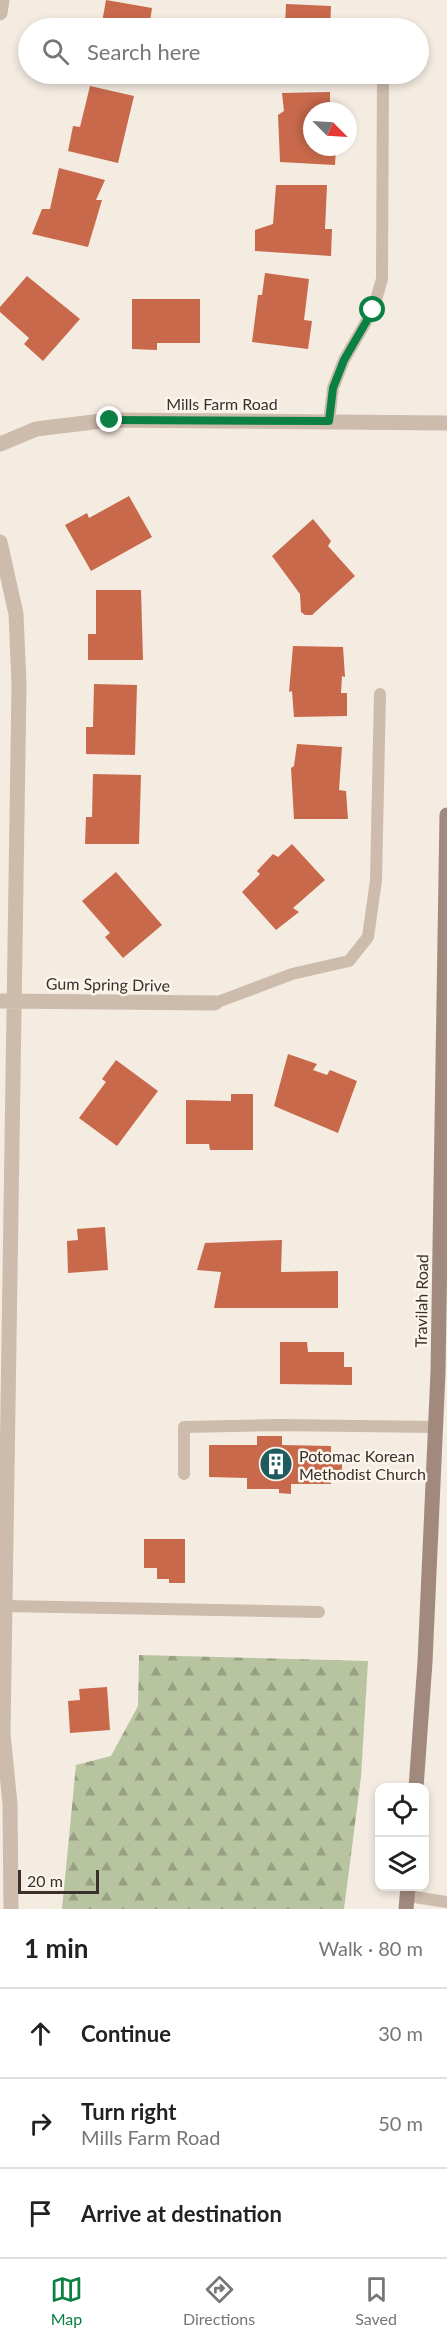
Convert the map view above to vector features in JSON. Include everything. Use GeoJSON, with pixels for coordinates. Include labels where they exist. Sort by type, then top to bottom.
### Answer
{"type":"FeatureCollection","features":[{"type":"Feature","properties":{"kind":"main road","name":"Travilah Road"},"geometry":{"type":"LineString","coordinates":[[416,1783],[425,1662],[436,1427],[443,1372],[447,815]]}},
{"type":"Feature","properties":{"kind":"street"},"geometry":{"type":"LineString","coordinates":[[0,13],[2,0]]}},
{"type":"Feature","properties":{"kind":"street","name":"Mills Farm Road"},"geometry":{"type":"LineString","coordinates":[[0,444],[36,429],[110,420],[447,423]]}},
{"type":"Feature","properties":{"kind":"street"},"geometry":{"type":"LineString","coordinates":[[0,542],[16,614],[20,686],[3,1734],[10,1804],[11,1909]]}},
{"type":"Feature","properties":{"kind":"street","name":"Gum Spring Drive"},"geometry":{"type":"LineString","coordinates":[[0,1001],[214,1003]]}},
{"type":"Feature","properties":{"kind":"lane"},"geometry":{"type":"LineString","coordinates":[[329,421],[333,388],[344,360],[373,310],[382,279],[383,84]]}},
{"type":"Feature","properties":{"kind":"lane"},"geometry":{"type":"LineString","coordinates":[[214,1003],[292,974],[349,961],[368,937],[376,880],[380,694]]}},
{"type":"Feature","properties":{"kind":"lane"},"geometry":{"type":"LineString","coordinates":[[184,1474],[184,1427],[277,1425],[436,1427]]}},
{"type":"Feature","properties":{"kind":"lane"},"geometry":{"type":"LineString","coordinates":[[4,1606],[319,1612]]}},
{"type":"Feature","properties":{"kind":"lane"},"geometry":{"type":"LineString","coordinates":[[407,1897],[447,1902]]}},
{"type":"Feature","properties":{"kind":"green space"},"geometry":{"type":"Polygon","coordinates":[[[139,1655],[368,1661],[361,1777],[344,1909],[62,1909],[76,1765],[111,1756],[138,1706],[139,1655]]]}},
{"type":"Feature","properties":{"kind":"building"},"geometry":{"type":"Polygon","coordinates":[[[106,0],[152,8],[150,18],[103,18],[106,0]]]}},
{"type":"Feature","properties":{"kind":"building"},"geometry":{"type":"Polygon","coordinates":[[[286,4],[331,6],[330,18],[285,18],[286,4]]]}},
{"type":"Feature","properties":{"kind":"building"},"geometry":{"type":"Polygon","coordinates":[[[90,86],[134,96],[118,163],[68,151],[73,126],[80,127],[90,86]]]}},
{"type":"Feature","properties":{"kind":"building"},"geometry":{"type":"Polygon","coordinates":[[[330,92],[330,102],[303,102],[303,156],[336,156],[335,165],[280,162],[278,115],[284,111],[282,93],[330,92]]]}},
{"type":"Feature","properties":{"kind":"building"},"geometry":{"type":"Polygon","coordinates":[[[59,168],[105,180],[96,200],[102,200],[88,247],[32,234],[42,209],[50,209],[59,168]]]}},
{"type":"Feature","properties":{"kind":"building"},"geometry":{"type":"Polygon","coordinates":[[[276,185],[327,185],[325,229],[332,229],[331,256],[255,251],[255,230],[273,224],[276,185]]]}},
{"type":"Feature","properties":{"kind":"building"},"geometry":{"type":"Polygon","coordinates":[[[265,273],[309,279],[304,320],[312,321],[308,349],[252,342],[258,295],[262,295],[265,273]]]}},
{"type":"Feature","properties":{"kind":"building"},"geometry":{"type":"Polygon","coordinates":[[[27,276],[80,319],[43,361],[24,344],[29,338],[0,312],[0,307],[27,276]]]}},
{"type":"Feature","properties":{"kind":"building"},"geometry":{"type":"Polygon","coordinates":[[[132,299],[200,299],[200,343],[157,343],[157,350],[132,349],[132,299]]]}},
{"type":"Feature","properties":{"kind":"building"},"geometry":{"type":"Polygon","coordinates":[[[129,496],[152,537],[91,571],[65,525],[87,513],[89,518],[129,496]]]}},
{"type":"Feature","properties":{"kind":"building"},"geometry":{"type":"Polygon","coordinates":[[[313,519],[331,541],[328,546],[355,576],[312,615],[305,615],[301,612],[300,594],[272,556],[313,519]]]}},
{"type":"Feature","properties":{"kind":"building"},"geometry":{"type":"Polygon","coordinates":[[[96,590],[141,590],[143,660],[88,660],[88,634],[96,634],[96,590]]]}},
{"type":"Feature","properties":{"kind":"building"},"geometry":{"type":"Polygon","coordinates":[[[293,646],[343,647],[345,677],[342,676],[341,693],[347,693],[347,716],[294,717],[292,691],[289,692],[293,646]]]}},
{"type":"Feature","properties":{"kind":"building"},"geometry":{"type":"Polygon","coordinates":[[[94,684],[137,685],[135,755],[86,754],[86,727],[93,727],[94,684]]]}},
{"type":"Feature","properties":{"kind":"building"},"geometry":{"type":"Polygon","coordinates":[[[297,744],[342,747],[339,790],[346,791],[348,819],[294,819],[291,768],[294,766],[297,744]]]}},
{"type":"Feature","properties":{"kind":"building"},"geometry":{"type":"Polygon","coordinates":[[[93,774],[141,775],[139,844],[85,844],[86,817],[92,817],[93,774]]]}},
{"type":"Feature","properties":{"kind":"building"},"geometry":{"type":"Polygon","coordinates":[[[292,844],[325,880],[293,908],[299,912],[276,930],[242,892],[260,874],[257,871],[273,854],[278,857],[292,844]]]}},
{"type":"Feature","properties":{"kind":"building"},"geometry":{"type":"Polygon","coordinates":[[[116,872],[162,925],[123,958],[105,937],[110,933],[82,901],[116,872]]]}},
{"type":"Feature","properties":{"kind":"building"},"geometry":{"type":"Polygon","coordinates":[[[288,1054],[317,1064],[313,1070],[327,1075],[330,1070],[357,1081],[338,1133],[274,1106],[288,1054]]]}},
{"type":"Feature","properties":{"kind":"building"},"geometry":{"type":"Polygon","coordinates":[[[116,1060],[158,1091],[117,1146],[79,1118],[106,1082],[102,1079],[116,1060]]]}},
{"type":"Feature","properties":{"kind":"building"},"geometry":{"type":"Polygon","coordinates":[[[231,1094],[253,1094],[253,1150],[210,1150],[209,1144],[186,1144],[186,1100],[231,1101],[231,1094]]]}},
{"type":"Feature","properties":{"kind":"building"},"geometry":{"type":"Polygon","coordinates":[[[105,1227],[108,1270],[68,1273],[67,1241],[78,1240],[77,1229],[105,1227]]]}},
{"type":"Feature","properties":{"kind":"building"},"geometry":{"type":"Polygon","coordinates":[[[282,1240],[281,1272],[338,1271],[338,1308],[214,1308],[221,1272],[197,1270],[205,1243],[282,1240]]]}},
{"type":"Feature","properties":{"kind":"building"},"geometry":{"type":"Polygon","coordinates":[[[280,1342],[307,1342],[308,1352],[344,1352],[344,1367],[352,1367],[352,1385],[280,1384],[280,1342]]]}},
{"type":"Feature","properties":{"kind":"building","name":"Potomac Korean Methodist Church"},"geometry":{"type":"Polygon","coordinates":[[[257,1436],[282,1436],[282,1445],[331,1446],[331,1458],[342,1458],[342,1470],[331,1470],[331,1484],[291,1484],[291,1494],[279,1493],[279,1489],[247,1489],[247,1478],[209,1477],[209,1445],[257,1445],[257,1436]]]}},
{"type":"Feature","properties":{"kind":"building"},"geometry":{"type":"Polygon","coordinates":[[[144,1539],[185,1539],[185,1583],[169,1583],[169,1579],[157,1579],[157,1568],[144,1568],[144,1539]]]}},
{"type":"Feature","properties":{"kind":"building"},"geometry":{"type":"Polygon","coordinates":[[[107,1687],[110,1730],[70,1733],[68,1701],[80,1700],[79,1689],[107,1687]]]}},
{"type":"Feature","properties":{"kind":"place","name":"Potomac Korean Methodist Church"},"geometry":{"type":"Point","coordinates":[276,1464]}},
{"type":"Feature","properties":{"kind":"route"},"geometry":{"type":"LineString","coordinates":[[110,420],[329,421],[333,388],[344,360],[373,310]]}}]}
